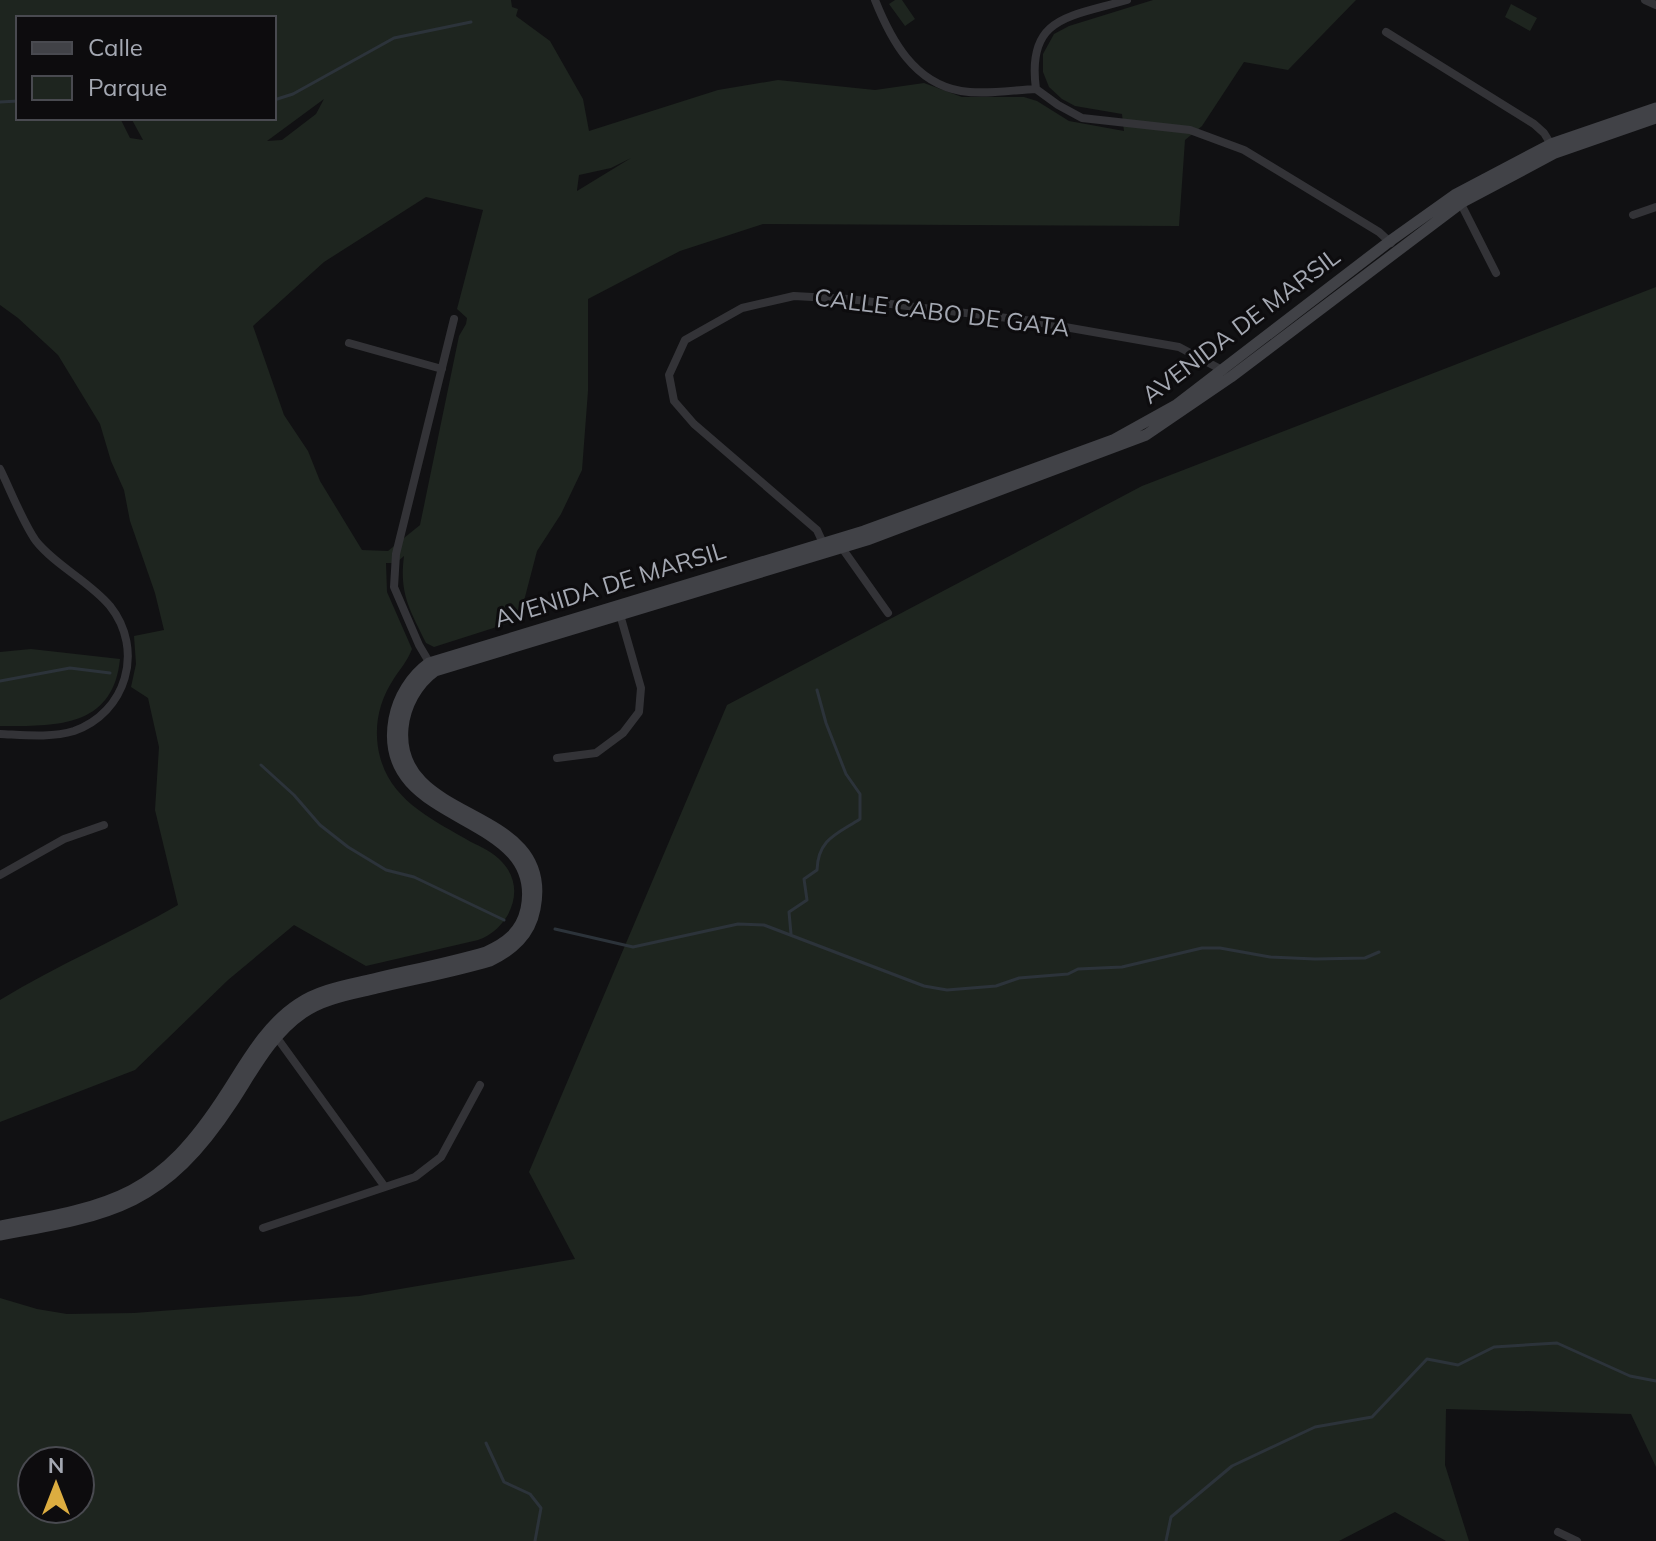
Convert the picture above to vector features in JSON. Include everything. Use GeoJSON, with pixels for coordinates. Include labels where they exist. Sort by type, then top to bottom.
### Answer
{"type":"FeatureCollection","features":[{"type":"Feature","properties":{"kind":"street"},"geometry":{"type":"LineString","coordinates":[[875,0],[888,34],[908,62],[940,84],[961,91],[1036,89],[1082,118],[1190,130],[1244,150],[1394,245]]}},
{"type":"Feature","properties":{"kind":"street"},"geometry":{"type":"LineString","coordinates":[[1036,89],[1036,48],[1044,33],[1063,19],[1127,0]]}},
{"type":"Feature","properties":{"kind":"street"},"geometry":{"type":"LineString","coordinates":[[1645,0],[1656,5]]}},
{"type":"Feature","properties":{"kind":"street"},"geometry":{"type":"LineString","coordinates":[[1386,32],[1534,124],[1553,148]]}},
{"type":"Feature","properties":{"kind":"street","name":"AVENIDA DE MARSIL"},"geometry":{"type":"LineString","coordinates":[[432,667],[842,548],[1146,435],[1459,198],[1553,148],[1656,108]]}},
{"type":"Feature","properties":{"kind":"street","name":"AVENIDA DE MARSIL"},"geometry":{"type":"LineString","coordinates":[[1553,148],[1656,118]]}},
{"type":"Feature","properties":{"kind":"street"},"geometry":{"type":"LineString","coordinates":[[1459,198],[1496,273]]}},
{"type":"Feature","properties":{"kind":"street"},"geometry":{"type":"LineString","coordinates":[[1633,215],[1656,207]]}},
{"type":"Feature","properties":{"kind":"street","name":"CALLE CABO DE GATA"},"geometry":{"type":"LineString","coordinates":[[823,543],[817,530],[694,424],[674,401],[669,375],[685,340],[742,308],[794,296],[849,299],[1025,320],[1179,347],[1227,374]]}},
{"type":"Feature","properties":{"kind":"street"},"geometry":{"type":"LineString","coordinates":[[0,1226],[104,1203],[152,1180],[201,1132],[273,1032],[303,1012],[321,1003],[490,961],[517,944],[531,924],[538,887],[529,858],[508,835],[436,795],[419,781],[404,750],[403,721],[408,706],[432,667],[394,587],[396,554],[454,319]]}},
{"type":"Feature","properties":{"kind":"street"},"geometry":{"type":"LineString","coordinates":[[349,343],[442,369]]}},
{"type":"Feature","properties":{"kind":"street","name":"AVENIDA DE MARSIL"},"geometry":{"type":"LineString","coordinates":[[619,611],[864,531],[1113,440],[1227,374]]}},
{"type":"Feature","properties":{"kind":"street"},"geometry":{"type":"LineString","coordinates":[[0,469],[36,541],[109,605],[121,623],[128,645],[124,686],[96,720],[61,733],[0,734]]}},
{"type":"Feature","properties":{"kind":"street"},"geometry":{"type":"LineString","coordinates":[[842,548],[888,613]]}},
{"type":"Feature","properties":{"kind":"street"},"geometry":{"type":"LineString","coordinates":[[557,758],[596,753],[623,733],[639,712],[641,688],[619,611]]}},
{"type":"Feature","properties":{"kind":"street"},"geometry":{"type":"LineString","coordinates":[[0,875],[64,839],[104,825]]}},
{"type":"Feature","properties":{"kind":"street"},"geometry":{"type":"LineString","coordinates":[[273,1032],[385,1187]]}},
{"type":"Feature","properties":{"kind":"street"},"geometry":{"type":"LineString","coordinates":[[0,1235],[107,1213],[157,1188],[176,1174],[209,1138],[273,1032]]}},
{"type":"Feature","properties":{"kind":"street"},"geometry":{"type":"LineString","coordinates":[[263,1228],[415,1177],[441,1157],[480,1085]]}},
{"type":"Feature","properties":{"kind":"street"},"geometry":{"type":"LineString","coordinates":[[1558,1532],[1577,1541]]}},
{"type":"Feature","properties":{"kind":"green space"},"geometry":{"type":"Polygon","coordinates":[[[0,0],[511,0],[512,7],[518,9],[516,16],[550,41],[583,99],[589,131],[718,90],[778,80],[875,90],[924,83],[962,97],[1024,97],[1037,101],[1069,121],[1124,131],[1122,114],[1075,106],[1049,87],[1043,72],[1043,54],[1054,34],[1069,26],[1153,0],[1356,0],[1288,70],[1244,62],[1202,126],[1185,140],[1179,226],[763,224],[680,251],[588,299],[588,391],[582,470],[561,514],[537,551],[519,620],[434,647],[426,643],[407,601],[403,581],[404,556],[396,563],[386,563],[387,592],[412,649],[380,707],[377,737],[380,757],[386,773],[404,798],[502,862],[514,884],[514,896],[506,918],[489,935],[478,940],[366,966],[294,925],[228,980],[135,1070],[0,1122],[0,1000],[178,905],[155,810],[159,747],[148,698],[131,687],[136,664],[134,636],[164,630],[155,593],[100,424],[58,355],[0,305],[0,0]],[[324,99],[267,141],[282,140],[316,114],[324,99]],[[631,158],[611,168],[579,175],[577,191],[631,158]],[[426,197],[324,262],[253,326],[284,415],[308,451],[320,481],[362,550],[388,551],[420,525],[459,336],[466,324],[467,318],[457,309],[483,210],[426,197]]]}},
{"type":"Feature","properties":{"kind":"green space"},"geometry":{"type":"Polygon","coordinates":[[[902,0],[915,19],[905,26],[889,4],[902,0]]]}},
{"type":"Feature","properties":{"kind":"green space"},"geometry":{"type":"Polygon","coordinates":[[[1511,4],[1537,18],[1530,31],[1505,17],[1511,4]]]}},
{"type":"Feature","properties":{"kind":"green space"},"geometry":{"type":"Polygon","coordinates":[[[1656,287],[1656,1467],[1631,1414],[1446,1409],[1445,1465],[1469,1541],[1446,1541],[1395,1512],[1339,1541],[0,1541],[0,1298],[67,1314],[134,1313],[359,1296],[575,1259],[529,1172],[727,705],[1142,486],[1656,287]]]}},
{"type":"Feature","properties":{"kind":"green space"},"geometry":{"type":"Polygon","coordinates":[[[31,649],[120,659],[115,682],[106,699],[78,719],[41,725],[0,726],[0,652],[31,649]]]}},
{"type":"Feature","properties":{"kind":"waterway"},"geometry":{"type":"LineString","coordinates":[[276,99],[293,94],[394,38],[471,22]]}},
{"type":"Feature","properties":{"kind":"waterway"},"geometry":{"type":"LineString","coordinates":[[0,102],[16,101]]}},
{"type":"Feature","properties":{"kind":"waterway"},"geometry":{"type":"LineString","coordinates":[[0,681],[70,668],[110,673]]}},
{"type":"Feature","properties":{"kind":"waterway"},"geometry":{"type":"LineString","coordinates":[[791,934],[789,912],[807,900],[804,879],[817,870],[821,851],[830,838],[860,819],[860,794],[846,774],[817,690]]}},
{"type":"Feature","properties":{"kind":"waterway"},"geometry":{"type":"LineString","coordinates":[[261,765],[294,795],[320,825],[348,847],[386,870],[414,877],[504,920]]}},
{"type":"Feature","properties":{"kind":"waterway"},"geometry":{"type":"LineString","coordinates":[[555,929],[633,947],[738,924],[764,925],[924,986],[947,990],[996,986],[1019,978],[1068,974],[1078,969],[1122,967],[1202,948],[1315,959],[1365,958],[1379,952]]}},
{"type":"Feature","properties":{"kind":"waterway"},"geometry":{"type":"LineString","coordinates":[[1166,1541],[1171,1517],[1232,1466],[1315,1427],[1372,1417],[1427,1359],[1458,1365],[1494,1347],[1557,1343],[1630,1376],[1656,1381]]}},
{"type":"Feature","properties":{"kind":"waterway"},"geometry":{"type":"LineString","coordinates":[[486,1443],[504,1482],[530,1494],[541,1508],[535,1541]]}}]}
